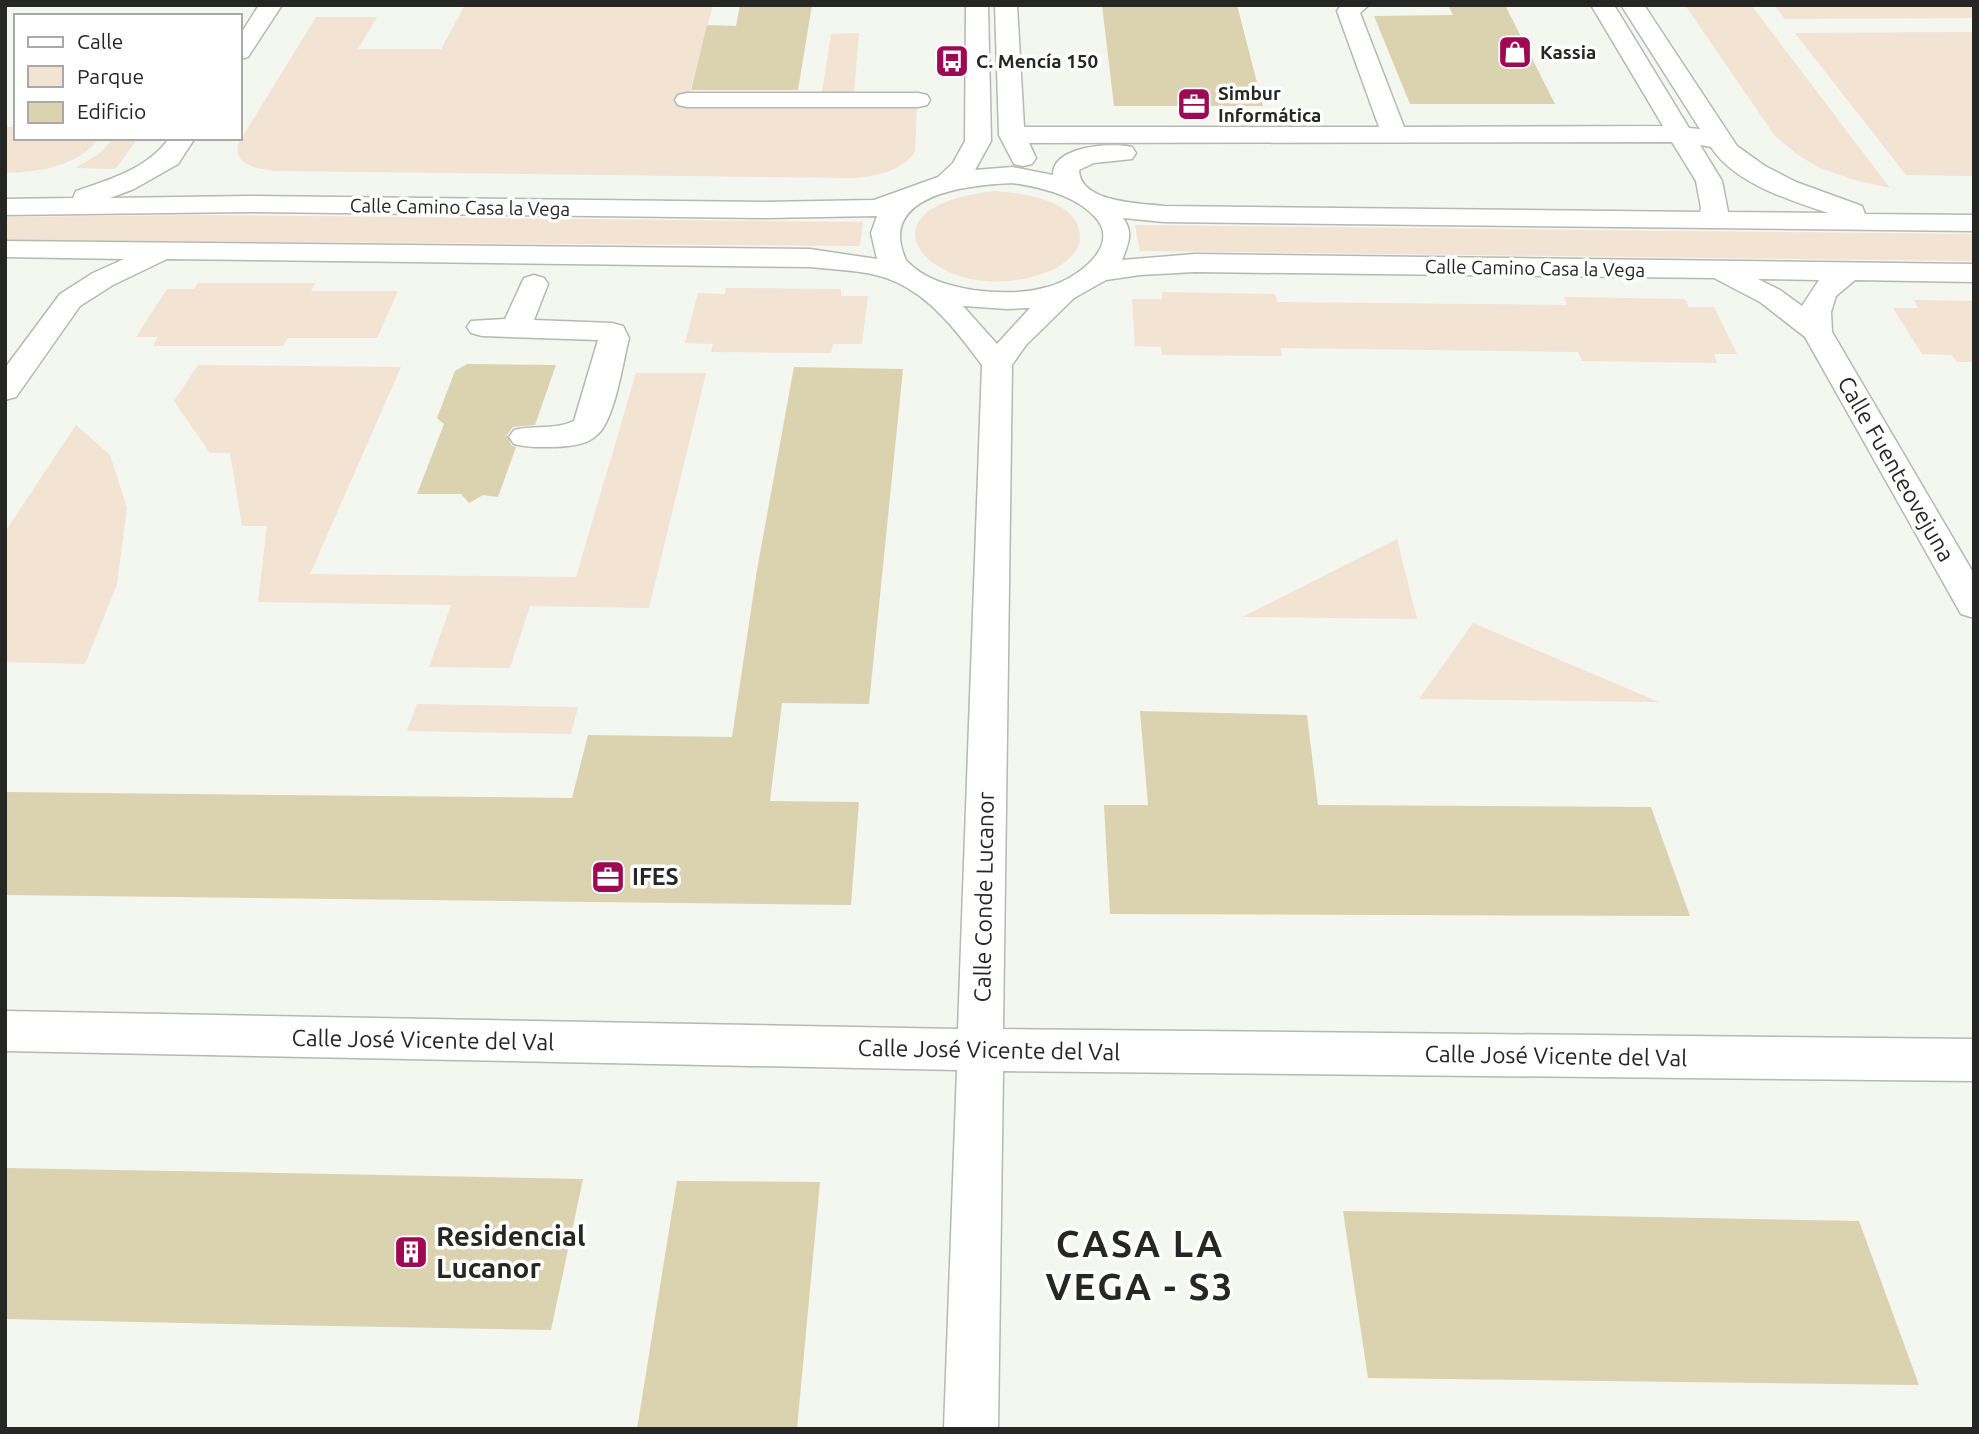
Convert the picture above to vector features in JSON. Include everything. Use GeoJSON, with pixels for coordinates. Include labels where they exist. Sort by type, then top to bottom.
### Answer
{"type":"FeatureCollection","features":[{"type":"Feature","properties":{"kind":"street"},"geometry":{"type":"LineString","coordinates":[[242,49],[271,5]]}},
{"type":"Feature","properties":{"kind":"street"},"geometry":{"type":"LineString","coordinates":[[977,5],[978,141],[964,167],[949,180],[912,197],[898,207],[889,219],[884,238],[891,260],[971,330],[997,365],[1015,339],[1064,291],[1096,273],[1107,262],[1113,250],[1115,232],[1101,207]]}},
{"type":"Feature","properties":{"kind":"street"},"geometry":{"type":"LineString","coordinates":[[1006,5],[1012,135],[1018,153],[1030,166],[1101,207],[1142,214],[1196,215],[1974,223]]}},
{"type":"Feature","properties":{"kind":"street"},"geometry":{"type":"LineString","coordinates":[[1358,5],[1348,11],[1395,136]]}},
{"type":"Feature","properties":{"kind":"street"},"geometry":{"type":"LineString","coordinates":[[1602,5],[1681,155],[1714,193],[1715,208],[1712,220]]}},
{"type":"Feature","properties":{"kind":"street"},"geometry":{"type":"LineString","coordinates":[[1632,5],[1719,140],[1744,165],[1789,190],[1887,222]]}},
{"type":"Feature","properties":{"kind":"street"},"geometry":{"type":"LineString","coordinates":[[687,100],[918,100]]}},
{"type":"Feature","properties":{"kind":"street"},"geometry":{"type":"LineString","coordinates":[[1012,135],[1395,136],[1681,155],[1719,140]]}},
{"type":"Feature","properties":{"kind":"street"},"geometry":{"type":"LineString","coordinates":[[50,205],[117,186],[176,148],[179,175],[195,188],[206,194],[248,204]]}},
{"type":"Feature","properties":{"kind":"street"},"geometry":{"type":"LineString","coordinates":[[1065,186],[1066,167],[1082,157],[1094,154],[1628,150],[1681,155]]}},
{"type":"Feature","properties":{"kind":"street"},"geometry":{"type":"LineString","coordinates":[[949,180],[1012,175],[1065,186]]}},
{"type":"Feature","properties":{"kind":"street","name":"Calle Camino Casa la Vega"},"geometry":{"type":"LineString","coordinates":[[5,206],[248,204],[765,211],[867,209],[912,197]]}},
{"type":"Feature","properties":{"kind":"street"},"geometry":{"type":"LineString","coordinates":[[13,249],[810,258],[868,265],[963,298],[1017,301],[1064,291]]}},
{"type":"Feature","properties":{"kind":"street"},"geometry":{"type":"LineString","coordinates":[[13,249],[50,260],[62,268],[67,278],[70,300]]}},
{"type":"Feature","properties":{"kind":"street"},"geometry":{"type":"LineString","coordinates":[[5,390],[70,300],[121,270],[168,251]]}},
{"type":"Feature","properties":{"kind":"street","name":"Calle Camino Casa la Vega"},"geometry":{"type":"LineString","coordinates":[[1096,273],[1140,266],[1195,263],[1974,273]]}},
{"type":"Feature","properties":{"kind":"street","name":"Calle Fuenteovejuna"},"geometry":{"type":"LineString","coordinates":[[1718,270],[1770,296],[1817,332],[1972,599]]}},
{"type":"Feature","properties":{"kind":"street"},"geometry":{"type":"LineString","coordinates":[[1817,332],[1815,319],[1821,292],[1833,280],[1850,271]]}},
{"type":"Feature","properties":{"kind":"street"},"geometry":{"type":"LineString","coordinates":[[516,328],[534,284]]}},
{"type":"Feature","properties":{"kind":"street"},"geometry":{"type":"LineString","coordinates":[[482,327],[612,332],[614,338],[593,415],[586,428],[569,436],[525,437]]}},
{"type":"Feature","properties":{"kind":"street","name":"Calle Conde Lucanor"},"geometry":{"type":"LineString","coordinates":[[971,1429],[997,365]]}},
{"type":"Feature","properties":{"kind":"street","name":"Calle José Vicente del Val"},"geometry":{"type":"LineString","coordinates":[[5,1031],[981,1050],[1974,1060]]}},
{"type":"Feature","properties":{"kind":"green space"},"geometry":{"type":"Polygon","coordinates":[[[465,5],[713,5],[686,106],[917,107],[915,152],[902,164],[887,172],[853,178],[276,171],[249,165],[239,157],[238,144],[316,17],[377,17],[358,49],[441,49],[465,5]]]}},
{"type":"Feature","properties":{"kind":"green space"},"geometry":{"type":"Polygon","coordinates":[[[1685,5],[1751,5],[1890,188],[1854,180],[1818,167],[1775,136],[1685,5]]]}},
{"type":"Feature","properties":{"kind":"green space"},"geometry":{"type":"Polygon","coordinates":[[[1774,5],[1974,5],[1974,18],[1785,19],[1774,5]]]}},
{"type":"Feature","properties":{"kind":"green space"},"geometry":{"type":"Polygon","coordinates":[[[1974,32],[1974,176],[1906,175],[1795,33],[1974,32]]]}},
{"type":"Feature","properties":{"kind":"green space"},"geometry":{"type":"Polygon","coordinates":[[[859,33],[854,93],[822,93],[831,34],[859,33]]]}},
{"type":"Feature","properties":{"kind":"green space"},"geometry":{"type":"Polygon","coordinates":[[[5,127],[14,127],[14,140],[97,140],[69,162],[44,169],[5,173],[5,127]]]}},
{"type":"Feature","properties":{"kind":"green space"},"geometry":{"type":"Polygon","coordinates":[[[112,140],[137,140],[113,169],[75,168],[99,154],[112,140]]]}},
{"type":"Feature","properties":{"kind":"green space"},"geometry":{"type":"Polygon","coordinates":[[[995,191],[1034,197],[1060,207],[1071,215],[1078,225],[1080,238],[1077,249],[1064,263],[1049,271],[1010,281],[974,279],[944,270],[923,254],[915,235],[922,217],[948,201],[995,191]]]}},
{"type":"Feature","properties":{"kind":"green space"},"geometry":{"type":"Polygon","coordinates":[[[209,215],[863,222],[860,246],[5,240],[5,217],[209,215]]]}},
{"type":"Feature","properties":{"kind":"green space"},"geometry":{"type":"Polygon","coordinates":[[[1135,225],[1974,234],[1974,261],[1140,251],[1135,225]]]}},
{"type":"Feature","properties":{"kind":"green space"},"geometry":{"type":"Polygon","coordinates":[[[198,283],[315,283],[311,291],[398,291],[377,338],[288,338],[283,346],[153,346],[158,337],[136,337],[167,289],[194,289],[198,283]]]}},
{"type":"Feature","properties":{"kind":"green space"},"geometry":{"type":"Polygon","coordinates":[[[726,288],[841,289],[841,296],[868,296],[862,344],[833,344],[831,353],[711,352],[713,344],[685,343],[698,293],[725,294],[726,288]]]}},
{"type":"Feature","properties":{"kind":"green space"},"geometry":{"type":"Polygon","coordinates":[[[1162,292],[1275,294],[1278,302],[1567,305],[1564,297],[1685,299],[1689,307],[1714,307],[1737,354],[1714,354],[1717,363],[1582,361],[1578,352],[1281,348],[1282,356],[1162,355],[1161,347],[1135,346],[1132,299],[1162,299],[1162,292]]]}},
{"type":"Feature","properties":{"kind":"green space"},"geometry":{"type":"Polygon","coordinates":[[[1914,300],[1974,301],[1974,362],[1957,362],[1952,355],[1922,354],[1893,308],[1918,308],[1914,300]]]}},
{"type":"Feature","properties":{"kind":"green space"},"geometry":{"type":"Polygon","coordinates":[[[198,365],[401,367],[310,574],[576,577],[636,373],[706,373],[649,608],[530,606],[510,668],[429,667],[451,605],[258,602],[267,526],[242,526],[230,453],[210,453],[174,401],[198,365]]]}},
{"type":"Feature","properties":{"kind":"green space"},"geometry":{"type":"Polygon","coordinates":[[[76,425],[110,455],[127,508],[117,584],[85,664],[5,662],[5,532],[76,425]]]}},
{"type":"Feature","properties":{"kind":"green space"},"geometry":{"type":"Polygon","coordinates":[[[1397,539],[1417,619],[1242,617],[1397,539]]]}},
{"type":"Feature","properties":{"kind":"green space"},"geometry":{"type":"Polygon","coordinates":[[[1473,623],[1659,702],[1419,699],[1473,623]]]}},
{"type":"Feature","properties":{"kind":"green space"},"geometry":{"type":"Polygon","coordinates":[[[417,704],[578,707],[571,734],[407,731],[417,704]]]}},
{"type":"Feature","properties":{"kind":"building"},"geometry":{"type":"Polygon","coordinates":[[[740,5],[812,5],[798,90],[691,90],[707,25],[736,26],[740,5]]]}},
{"type":"Feature","properties":{"kind":"building"},"geometry":{"type":"Polygon","coordinates":[[[1102,5],[1237,5],[1263,106],[1114,106],[1102,5]]]}},
{"type":"Feature","properties":{"kind":"building"},"geometry":{"type":"Polygon","coordinates":[[[1448,5],[1505,5],[1555,104],[1410,104],[1374,16],[1453,15],[1448,5]]]}},
{"type":"Feature","properties":{"kind":"building"},"geometry":{"type":"Polygon","coordinates":[[[467,364],[556,365],[535,425],[513,427],[507,435],[512,446],[516,447],[498,497],[483,495],[469,503],[461,494],[417,494],[444,424],[437,418],[455,371],[467,364]]]}},
{"type":"Feature","properties":{"kind":"building"},"geometry":{"type":"Polygon","coordinates":[[[794,367],[903,369],[869,704],[782,703],[770,801],[859,802],[851,905],[5,895],[5,792],[572,798],[588,735],[732,737],[757,570],[794,367]]]}},
{"type":"Feature","properties":{"kind":"building"},"geometry":{"type":"Polygon","coordinates":[[[1140,711],[1307,715],[1318,805],[1651,807],[1690,916],[1110,914],[1104,805],[1148,805],[1140,711]]]}},
{"type":"Feature","properties":{"kind":"building"},"geometry":{"type":"Polygon","coordinates":[[[5,1168],[583,1179],[551,1330],[229,1324],[5,1319],[5,1168]]]}},
{"type":"Feature","properties":{"kind":"building"},"geometry":{"type":"Polygon","coordinates":[[[677,1181],[820,1182],[797,1429],[637,1429],[677,1181]]]}},
{"type":"Feature","properties":{"kind":"building"},"geometry":{"type":"Polygon","coordinates":[[[1343,1211],[1859,1221],[1919,1385],[1368,1378],[1343,1211]]]}},
{"type":"Feature","properties":{"kind":"place","name":"Kassia"},"geometry":{"type":"Point","coordinates":[1515,52]}},
{"type":"Feature","properties":{"kind":"place","name":"C. Mencía 150"},"geometry":{"type":"Point","coordinates":[952,61]}},
{"type":"Feature","properties":{"kind":"place","name":"Simbur Informática"},"geometry":{"type":"Point","coordinates":[1194,104]}},
{"type":"Feature","properties":{"kind":"place","name":"IFES"},"geometry":{"type":"Point","coordinates":[608,877]}},
{"type":"Feature","properties":{"kind":"place","name":"Residencial Lucanor"},"geometry":{"type":"Point","coordinates":[411,1252]}},
{"type":"Feature","properties":{"kind":"district","name":"CASA LA VEGA - S3"},"geometry":{"type":"Point","coordinates":[1140,1266]}}]}
